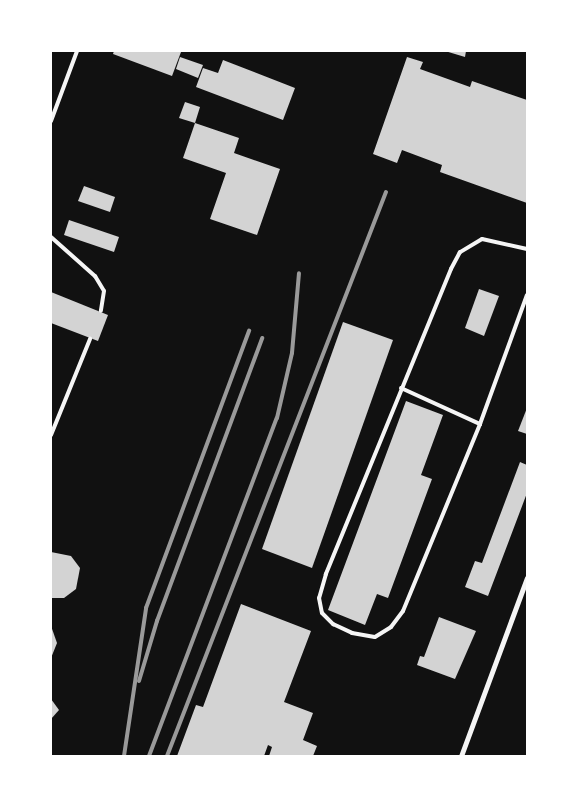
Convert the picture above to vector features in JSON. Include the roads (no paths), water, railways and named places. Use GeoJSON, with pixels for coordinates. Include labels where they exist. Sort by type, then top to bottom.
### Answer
{"type":"FeatureCollection","features":[{"type":"Feature","properties":{"kind":"street"},"geometry":{"type":"LineString","coordinates":[[462,756],[527,578]]}},
{"type":"Feature","properties":{"kind":"lane"},"geometry":{"type":"LineString","coordinates":[[51,121],[77,51]]}},
{"type":"Feature","properties":{"kind":"lane"},"geometry":{"type":"LineString","coordinates":[[51,237],[95,276],[104,291],[102,311]]}},
{"type":"Feature","properties":{"kind":"lane"},"geometry":{"type":"LineString","coordinates":[[527,249],[482,239],[460,252],[401,388],[326,574],[319,598],[322,613],[339,627],[376,637],[391,627],[403,611],[480,424],[527,295]]}},
{"type":"Feature","properties":{"kind":"lane"},"geometry":{"type":"LineString","coordinates":[[51,435],[90,339]]}},
{"type":"Feature","properties":{"kind":"lane"},"geometry":{"type":"LineString","coordinates":[[401,388],[480,424]]}},
{"type":"Feature","properties":{"kind":"railway"},"geometry":{"type":"LineString","coordinates":[[167,756],[386,192]]}},
{"type":"Feature","properties":{"kind":"railway"},"geometry":{"type":"LineString","coordinates":[[149,756],[277,418],[292,353],[299,273]]}},
{"type":"Feature","properties":{"kind":"railway"},"geometry":{"type":"LineString","coordinates":[[124,756],[146,608],[249,331]]}},
{"type":"Feature","properties":{"kind":"railway"},"geometry":{"type":"LineString","coordinates":[[139,681],[157,621],[262,338]]}}]}
